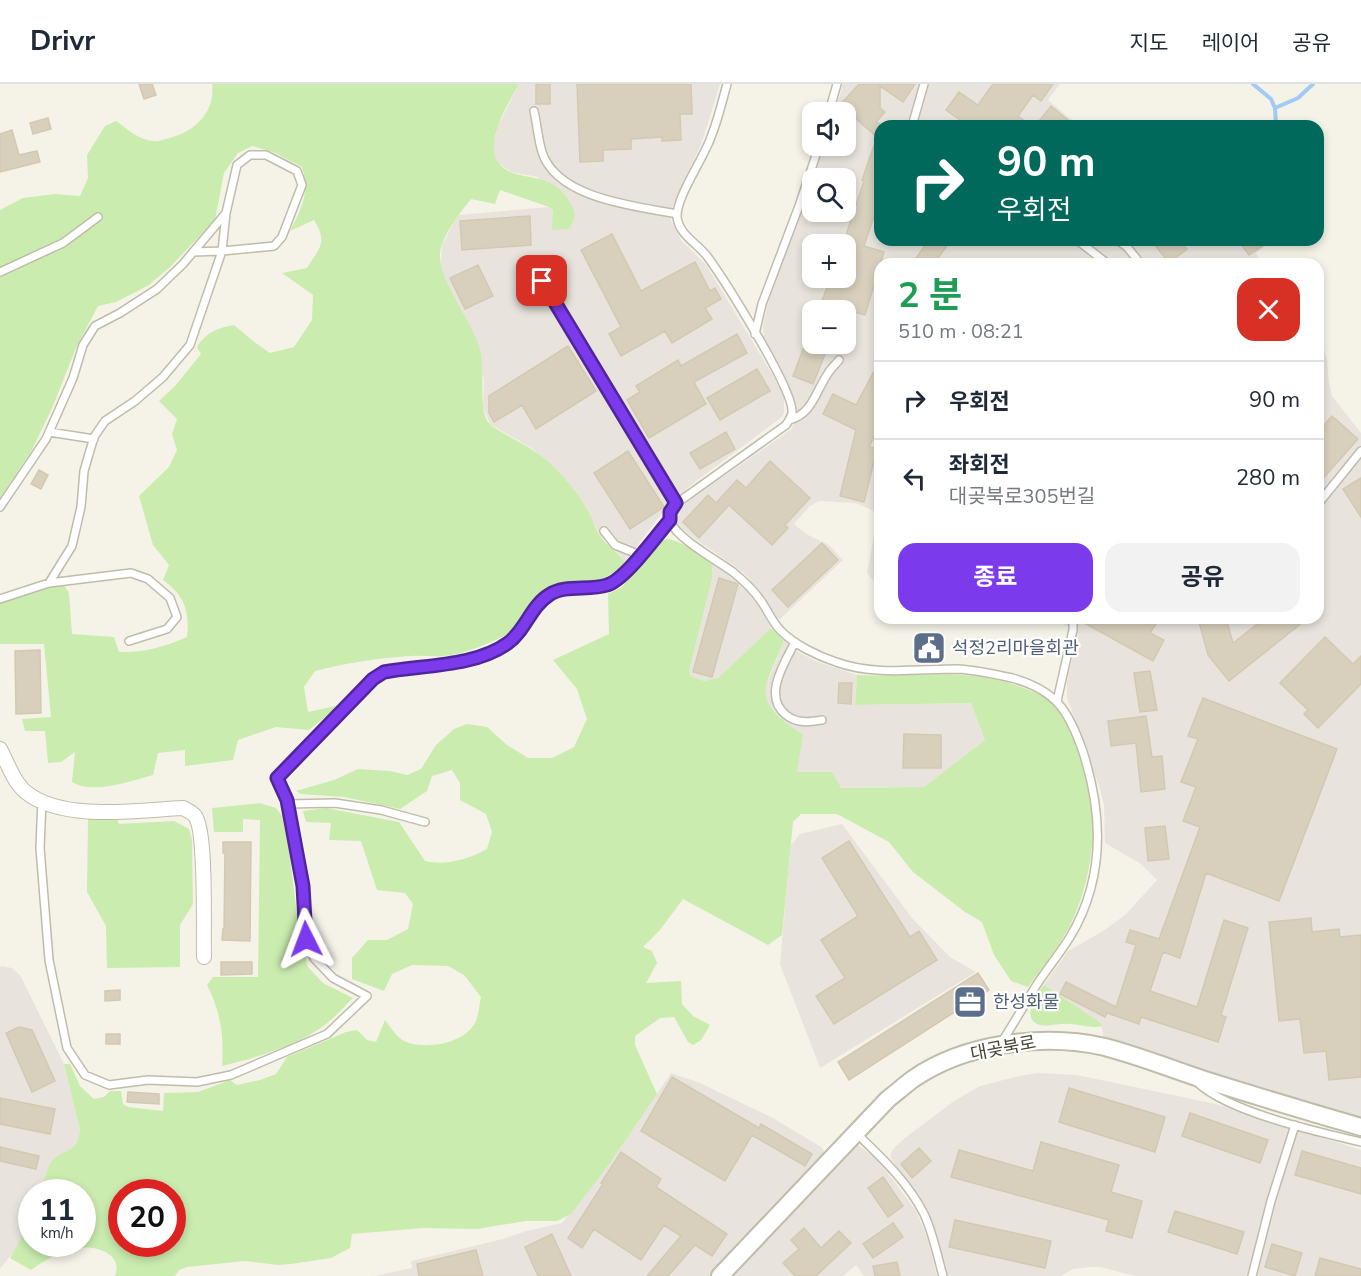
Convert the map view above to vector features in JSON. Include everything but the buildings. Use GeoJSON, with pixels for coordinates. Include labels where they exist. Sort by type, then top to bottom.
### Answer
{"type":"FeatureCollection","features":[{"type":"Feature","properties":{"kind":"street"},"geometry":{"type":"LineString","coordinates":[[0,750],[17,781],[27,793],[53,806],[92,812],[183,808],[195,815],[200,830],[202,850],[204,957]]}},
{"type":"Feature","properties":{"kind":"street","name":"대곶북로"},"geometry":{"type":"LineString","coordinates":[[720,1276],[888,1099],[914,1078],[940,1064],[1000,1045],[1036,1040],[1067,1041],[1105,1047],[1361,1127]]}},
{"type":"Feature","properties":{"kind":"lane"},"geometry":{"type":"LineString","coordinates":[[727,84],[711,138],[682,199],[677,214],[678,224],[705,254],[755,334],[781,381],[791,403],[792,414],[786,425],[676,503],[670,512],[670,520],[674,528],[685,538],[749,584],[782,632],[795,642],[837,663],[861,669],[960,669],[989,673],[1014,679],[1035,688],[1057,701],[1070,718],[1095,792],[1098,840],[1094,870],[1084,907],[1071,935],[1034,988],[1020,1016],[1000,1045]]}},
{"type":"Feature","properties":{"kind":"lane"},"geometry":{"type":"LineString","coordinates":[[832,102],[837,84]]}},
{"type":"Feature","properties":{"kind":"lane"},"geometry":{"type":"LineString","coordinates":[[914,120],[924,84]]}},
{"type":"Feature","properties":{"kind":"lane"},"geometry":{"type":"LineString","coordinates":[[534,111],[542,154],[554,172],[592,196],[677,214]]}},
{"type":"Feature","properties":{"kind":"lane"},"geometry":{"type":"LineString","coordinates":[[49,583],[72,546],[81,507],[84,471],[94,439],[105,421],[163,377],[190,345],[222,251],[226,213],[237,165],[250,155],[266,155],[297,171],[302,185],[282,237],[274,246],[222,251],[194,252]]}},
{"type":"Feature","properties":{"kind":"lane"},"geometry":{"type":"LineString","coordinates":[[755,334],[762,304],[816,156]]}},
{"type":"Feature","properties":{"kind":"lane"},"geometry":{"type":"LineString","coordinates":[[0,507],[49,432],[73,378],[83,345],[94,326],[120,314],[158,289],[194,252],[226,213]]}},
{"type":"Feature","properties":{"kind":"lane"},"geometry":{"type":"LineString","coordinates":[[0,272],[63,243],[98,217]]}},
{"type":"Feature","properties":{"kind":"lane"},"geometry":{"type":"LineString","coordinates":[[1085,246],[1100,258]]}},
{"type":"Feature","properties":{"kind":"lane"},"geometry":{"type":"LineString","coordinates":[[1126,246],[1136,258]]}},
{"type":"Feature","properties":{"kind":"lane"},"geometry":{"type":"LineString","coordinates":[[542,281],[676,503]]}},
{"type":"Feature","properties":{"kind":"lane"},"geometry":{"type":"LineString","coordinates":[[789,420],[807,411],[827,375],[839,360]]}},
{"type":"Feature","properties":{"kind":"lane"},"geometry":{"type":"LineString","coordinates":[[49,432],[94,439]]}},
{"type":"Feature","properties":{"kind":"lane"},"geometry":{"type":"LineString","coordinates":[[1324,497],[1361,452]]}},
{"type":"Feature","properties":{"kind":"lane"},"geometry":{"type":"LineString","coordinates":[[42,800],[40,848],[49,960],[67,1048],[85,1075],[109,1085],[148,1080],[197,1082],[231,1075],[327,1034],[367,996],[333,978],[314,958],[306,939],[303,886],[287,804],[277,778],[373,679],[384,672],[472,658],[509,643],[548,595],[558,591],[608,585],[617,581],[670,520]]}},
{"type":"Feature","properties":{"kind":"lane"},"geometry":{"type":"LineString","coordinates":[[604,531],[615,545],[640,555]]}},
{"type":"Feature","properties":{"kind":"lane"},"geometry":{"type":"LineString","coordinates":[[0,599],[49,583],[131,573],[148,579],[170,598],[177,617],[167,629],[129,641]]}},
{"type":"Feature","properties":{"kind":"lane"},"geometry":{"type":"LineString","coordinates":[[1057,701],[1073,624]]}},
{"type":"Feature","properties":{"kind":"lane"},"geometry":{"type":"LineString","coordinates":[[795,642],[780,672],[776,701],[783,712],[794,720],[806,723],[822,720]]}},
{"type":"Feature","properties":{"kind":"lane"},"geometry":{"type":"LineString","coordinates":[[287,804],[335,803],[381,810],[425,822]]}},
{"type":"Feature","properties":{"kind":"lane"},"geometry":{"type":"LineString","coordinates":[[1189,1075],[1216,1096],[1295,1125],[1361,1142]]}},
{"type":"Feature","properties":{"kind":"lane"},"geometry":{"type":"LineString","coordinates":[[1252,1276],[1271,1201],[1295,1125]]}},
{"type":"Feature","properties":{"kind":"lane"},"geometry":{"type":"LineString","coordinates":[[856,1133],[891,1167],[924,1213],[943,1276]]}},
{"type":"Feature","properties":{"kind":"shaded area"},"geometry":{"type":"Polygon","coordinates":[[[519,84],[720,84],[702,142],[672,208],[671,221],[682,241],[707,266],[778,384],[784,397],[784,413],[782,417],[669,504],[625,562],[600,536],[588,511],[567,481],[553,466],[533,449],[490,424],[483,407],[484,379],[441,267],[442,245],[458,215],[549,207],[562,231],[538,177],[511,172],[497,162],[493,147],[497,128],[519,84]]]}},
{"type":"Feature","properties":{"kind":"shaded area"},"geometry":{"type":"Polygon","coordinates":[[[843,84],[1060,84],[1048,100],[1072,120],[874,120],[874,246],[1266,246],[1256,253],[1258,258],[874,258],[874,512],[855,503],[819,501],[810,506],[794,524],[806,534],[829,545],[843,560],[780,619],[775,618],[760,592],[744,573],[691,536],[675,520],[676,514],[689,500],[782,436],[791,429],[794,423],[797,406],[764,337],[763,326],[770,295],[802,209],[802,222],[856,222],[856,168],[817,168],[821,156],[856,156],[856,102],[838,102],[843,84]]]}},
{"type":"Feature","properties":{"kind":"shaded area"},"geometry":{"type":"Polygon","coordinates":[[[1324,351],[1332,396],[1361,433],[1361,1120],[1104,1040],[1101,1023],[1044,985],[1068,951],[1125,915],[1157,880],[1141,864],[1105,843],[1104,805],[1100,789],[1067,698],[1067,682],[1078,630],[1062,624],[1324,624],[1324,351]]]}},
{"type":"Feature","properties":{"kind":"shaded area"},"geometry":{"type":"Polygon","coordinates":[[[874,537],[874,581],[867,573],[874,537]]]}},
{"type":"Feature","properties":{"kind":"shaded area"},"geometry":{"type":"Polygon","coordinates":[[[712,563],[749,590],[771,628],[718,678],[704,681],[691,676],[689,671],[712,579],[712,563]]]}},
{"type":"Feature","properties":{"kind":"shaded area"},"geometry":{"type":"Polygon","coordinates":[[[784,641],[800,653],[818,662],[857,675],[855,705],[971,703],[985,740],[924,787],[841,788],[797,772],[784,722],[767,704],[765,695],[766,685],[784,641]]]}},
{"type":"Feature","properties":{"kind":"shaded area"},"geometry":{"type":"Polygon","coordinates":[[[842,824],[912,918],[950,957],[976,972],[820,1068],[780,964],[788,874],[791,845],[800,834],[842,824]]]}},
{"type":"Feature","properties":{"kind":"shaded area"},"geometry":{"type":"Polygon","coordinates":[[[0,967],[12,968],[20,975],[64,1064],[80,1130],[79,1139],[73,1148],[53,1160],[46,1179],[18,1179],[18,1246],[0,1269],[0,967]]]}},
{"type":"Feature","properties":{"kind":"shaded area"},"geometry":{"type":"Polygon","coordinates":[[[671,1073],[700,1083],[773,1118],[824,1151],[824,1156],[710,1276],[373,1276],[412,1268],[411,1261],[562,1223],[610,1163],[671,1073]]]}},
{"type":"Feature","properties":{"kind":"shaded area"},"geometry":{"type":"Polygon","coordinates":[[[1037,1073],[1077,1075],[1216,1104],[1361,1150],[1361,1276],[1135,1276],[1100,1267],[1090,1267],[1073,1269],[1061,1276],[947,1276],[928,1211],[890,1157],[893,1149],[954,1101],[980,1086],[1037,1073]]]}},
{"type":"Feature","properties":{"kind":"shaded area"},"geometry":{"type":"Polygon","coordinates":[[[858,1145],[874,1157],[916,1211],[928,1240],[937,1276],[864,1276],[856,1265],[843,1276],[729,1276],[852,1147],[858,1145]]]}},
{"type":"Feature","properties":{"kind":"green space"},"geometry":{"type":"Polygon","coordinates":[[[212,84],[519,84],[496,133],[494,154],[505,169],[544,180],[563,192],[573,208],[574,220],[568,229],[552,230],[553,211],[549,207],[500,190],[495,204],[471,199],[444,240],[440,254],[441,264],[444,276],[479,346],[482,364],[483,407],[488,422],[539,454],[557,470],[584,504],[600,536],[625,562],[605,577],[560,583],[542,591],[513,631],[476,648],[451,655],[386,658],[315,671],[304,687],[308,712],[340,705],[309,730],[276,727],[238,740],[233,760],[185,766],[185,750],[158,753],[153,775],[112,786],[81,786],[72,782],[75,752],[61,762],[48,763],[45,731],[25,731],[22,719],[51,717],[44,644],[0,644],[0,603],[49,586],[64,585],[69,593],[72,634],[114,637],[119,652],[154,649],[187,637],[184,604],[176,592],[163,580],[169,565],[153,545],[139,496],[169,467],[177,450],[172,434],[177,419],[159,401],[175,386],[201,354],[197,347],[201,342],[208,334],[218,329],[234,325],[270,353],[294,347],[312,320],[313,295],[282,273],[307,268],[319,250],[321,234],[314,220],[290,231],[304,200],[305,185],[302,167],[273,152],[252,146],[238,153],[224,173],[215,220],[170,267],[149,285],[116,302],[98,306],[76,348],[53,406],[32,450],[0,498],[0,210],[23,198],[55,194],[80,196],[88,178],[87,155],[105,126],[116,121],[138,136],[155,141],[176,136],[193,127],[206,113],[210,104],[212,84]]]}},
{"type":"Feature","properties":{"kind":"green space"},"geometry":{"type":"Polygon","coordinates":[[[666,539],[690,548],[712,563],[712,579],[689,671],[691,676],[704,681],[718,678],[771,628],[784,641],[770,673],[766,694],[768,703],[775,712],[803,735],[797,772],[832,772],[841,788],[924,787],[985,740],[971,703],[855,705],[857,675],[942,674],[983,677],[1024,688],[1056,705],[1063,712],[1069,724],[1090,787],[1093,809],[1091,858],[1079,905],[1069,928],[1028,987],[1011,981],[994,955],[982,922],[965,912],[913,872],[889,842],[837,814],[801,814],[793,822],[782,935],[768,945],[683,899],[660,930],[643,947],[652,951],[657,963],[646,983],[681,981],[682,1004],[693,1016],[710,1025],[701,1040],[693,1045],[688,1042],[674,1017],[660,1018],[635,1036],[635,1045],[657,1094],[610,1163],[571,1214],[557,1221],[526,1221],[477,1229],[424,1228],[352,1234],[350,1248],[331,1258],[291,1264],[278,1265],[245,1261],[187,1267],[179,1270],[175,1276],[115,1276],[116,1264],[112,1257],[186,1257],[186,1179],[108,1179],[108,1254],[96,1249],[96,1179],[45,1179],[51,1163],[57,1156],[76,1143],[80,1130],[64,1064],[70,1064],[80,1086],[94,1099],[104,1097],[110,1091],[121,1091],[123,1104],[128,1107],[163,1111],[164,1093],[198,1092],[230,1080],[237,1085],[260,1080],[276,1074],[287,1057],[346,1032],[357,1030],[367,1040],[376,1042],[385,1020],[402,1039],[417,1045],[447,1043],[464,1035],[476,1021],[481,997],[464,975],[448,966],[412,965],[392,974],[384,991],[352,979],[352,958],[368,940],[387,940],[408,929],[413,904],[405,893],[377,890],[361,841],[329,840],[331,823],[306,822],[303,811],[326,808],[399,822],[425,861],[441,863],[465,859],[487,849],[492,832],[486,814],[460,800],[460,783],[452,770],[432,776],[427,791],[400,809],[344,797],[301,794],[296,791],[334,780],[358,769],[390,771],[407,775],[421,769],[436,745],[454,729],[467,724],[487,727],[507,745],[528,758],[552,758],[574,747],[587,719],[577,689],[553,660],[609,634],[608,594],[622,587],[654,546],[666,539]]]}},
{"type":"Feature","properties":{"kind":"green space"},"geometry":{"type":"Polygon","coordinates":[[[260,803],[276,808],[282,816],[289,849],[300,940],[308,967],[323,983],[353,998],[337,1015],[315,1032],[262,1055],[222,1066],[220,1025],[216,1005],[207,985],[213,977],[258,977],[260,820],[243,819],[243,832],[214,832],[212,808],[260,803]]]}},
{"type":"Feature","properties":{"kind":"green space"},"geometry":{"type":"Polygon","coordinates":[[[117,817],[119,824],[174,821],[189,829],[192,840],[193,904],[180,925],[180,967],[107,968],[106,926],[87,892],[88,819],[117,817]]]}},
{"type":"Feature","properties":{"kind":"green space"},"geometry":{"type":"Polygon","coordinates":[[[1044,985],[1101,1023],[1102,1026],[1040,1025],[1034,1022],[1030,1012],[1037,994],[1044,985]]]}},
{"type":"Feature","properties":{"kind":"green space"},"geometry":{"type":"Polygon","coordinates":[[[18,1244],[18,1257],[53,1257],[31,1270],[10,1258],[18,1244]]]}},
{"type":"Feature","properties":{"kind":"waterway"},"geometry":{"type":"LineString","coordinates":[[1253,84],[1271,99],[1275,108],[1298,98],[1313,84]]}},
{"type":"Feature","properties":{"kind":"waterway"},"geometry":{"type":"LineString","coordinates":[[1275,108],[1276,120]]}},
{"type":"Feature","properties":{"kind":"place","name":"석정2리마을회관"},"geometry":{"type":"Point","coordinates":[929,648]}},
{"type":"Feature","properties":{"kind":"place","name":"한성화물"},"geometry":{"type":"Point","coordinates":[970,1002]}},
{"type":"Feature","properties":{"kind":"route"},"geometry":{"type":"LineString","coordinates":[[306,939],[303,886],[287,800],[277,778],[373,679],[384,672],[472,658],[509,643],[548,595],[571,589],[596,588],[617,581],[670,520],[670,512],[676,503],[542,281]]}}]}
